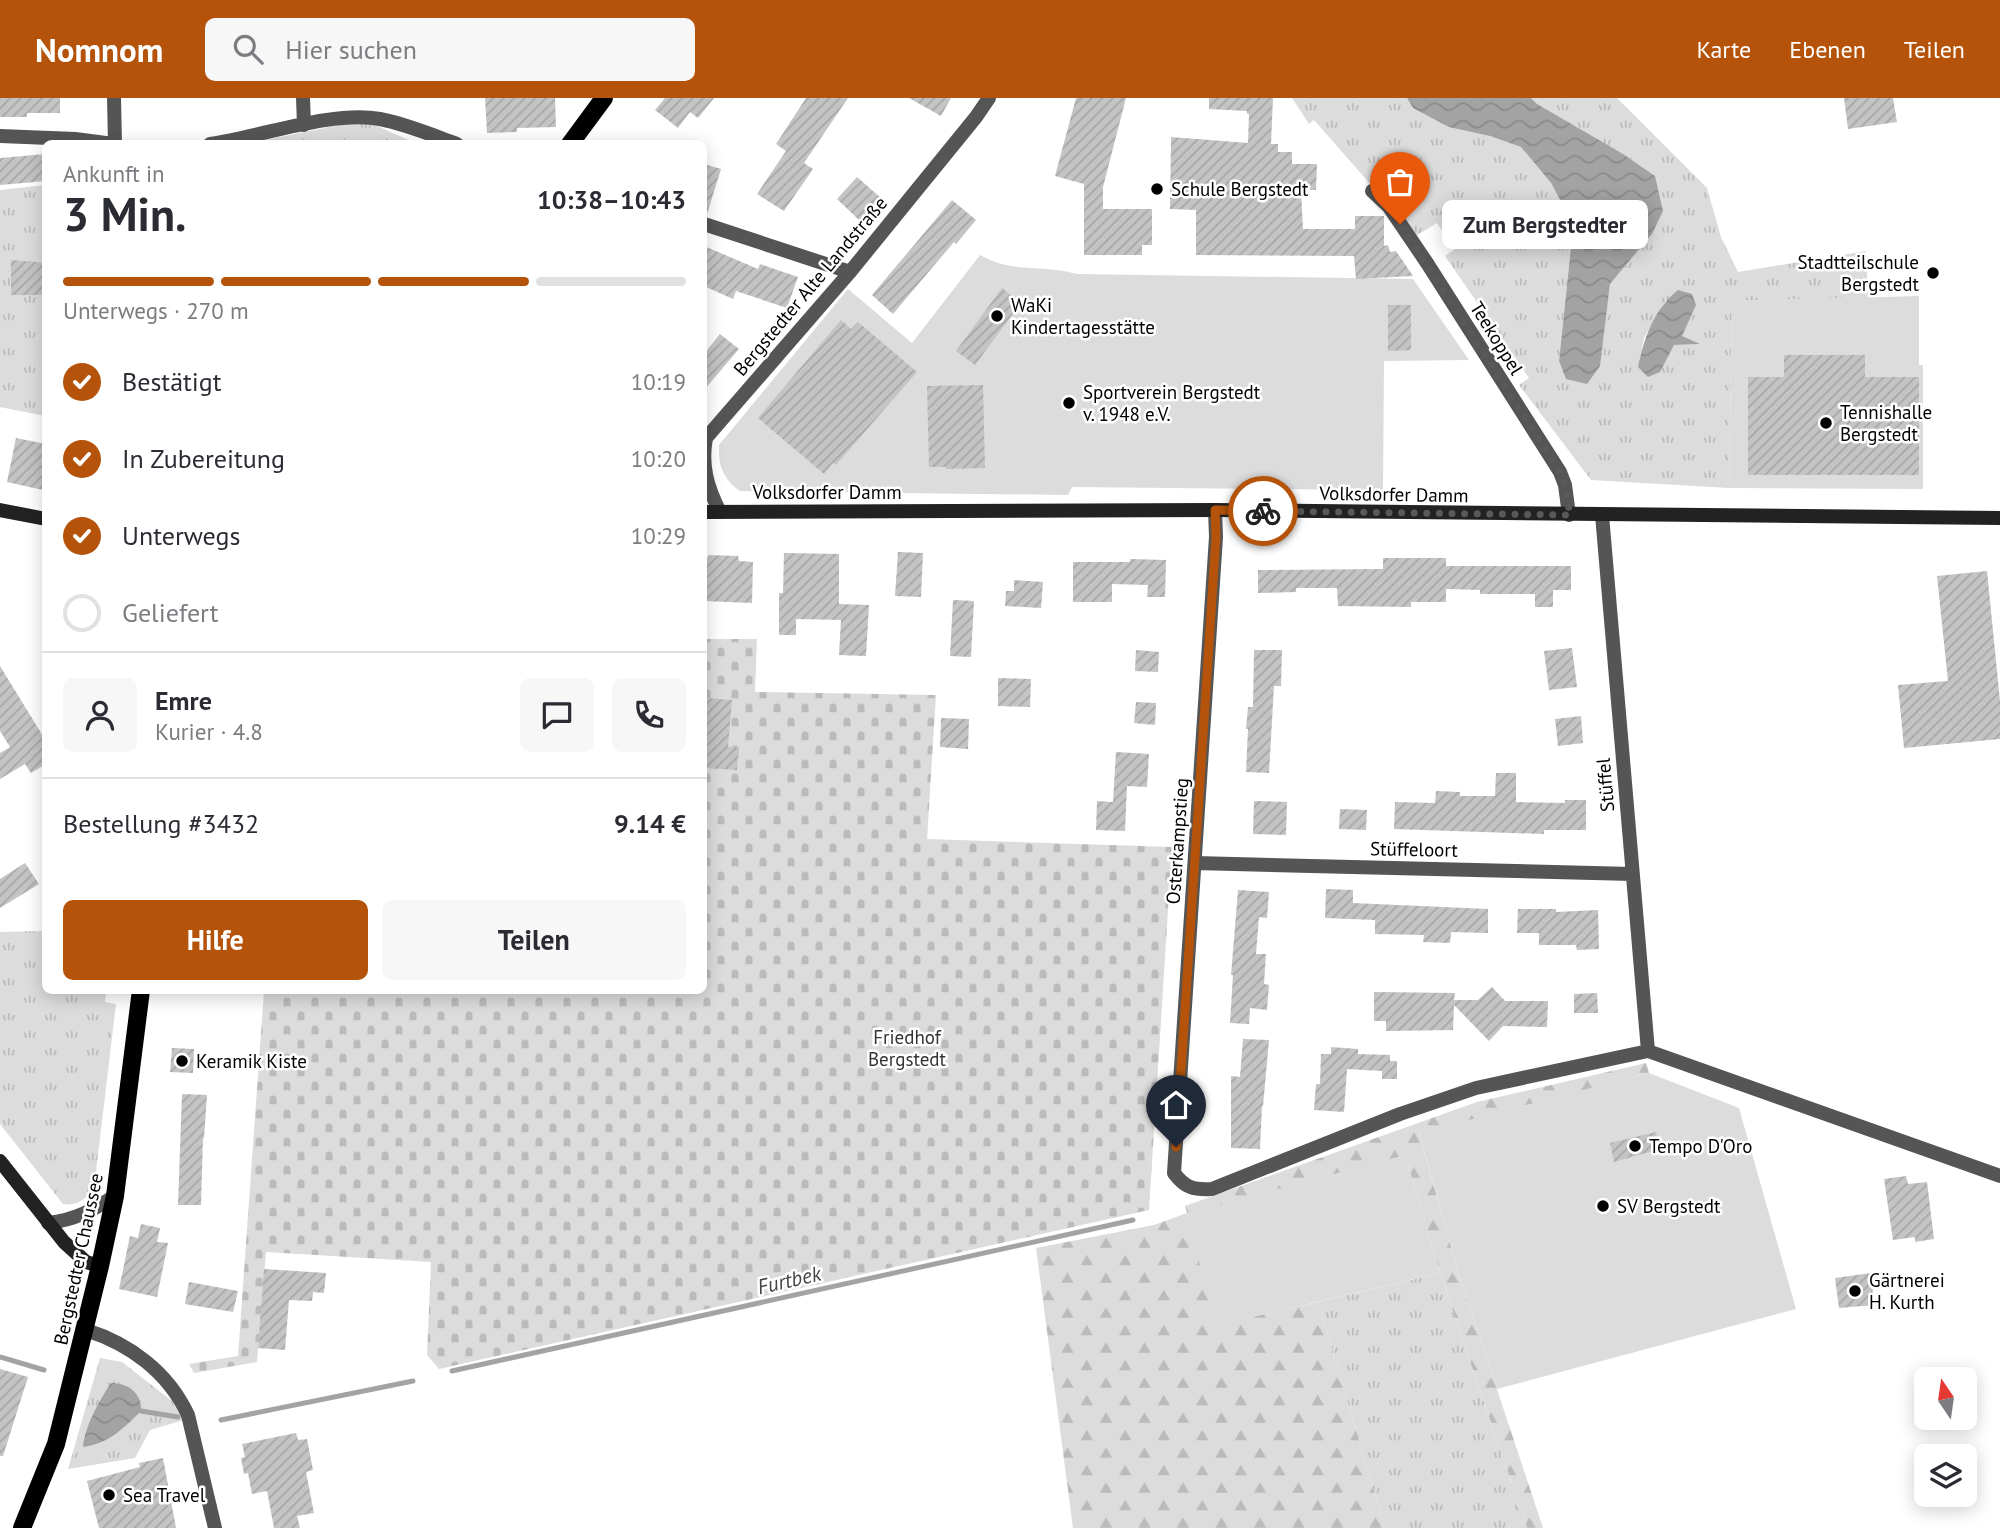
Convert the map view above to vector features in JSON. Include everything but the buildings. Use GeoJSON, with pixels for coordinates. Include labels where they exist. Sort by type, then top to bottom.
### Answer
{"type":"FeatureCollection","features":[{"type":"Feature","properties":{"kind":"main road"},"geometry":{"type":"LineString","coordinates":[[573,140],[604,98]]}},
{"type":"Feature","properties":{"kind":"main road"},"geometry":{"type":"LineString","coordinates":[[0,510],[42,518]]}},
{"type":"Feature","properties":{"kind":"main road","name":"Volksdorfer Damm"},"geometry":{"type":"LineString","coordinates":[[707,512],[1215,510],[2000,518]]}},
{"type":"Feature","properties":{"kind":"main road","name":"Bergstedter Chaussee"},"geometry":{"type":"LineString","coordinates":[[22,1528],[56,1444],[86,1330],[115,1196],[140,994]]}},
{"type":"Feature","properties":{"kind":"main road"},"geometry":{"type":"LineString","coordinates":[[0,1161],[64,1242],[86,1262],[100,1266]]}},
{"type":"Feature","properties":{"kind":"street"},"geometry":{"type":"LineString","coordinates":[[114,98],[114,140]]}},
{"type":"Feature","properties":{"kind":"street"},"geometry":{"type":"LineString","coordinates":[[303,98],[304,124]]}},
{"type":"Feature","properties":{"kind":"street","name":"Bergstedter Alte Landstraße"},"geometry":{"type":"LineString","coordinates":[[707,437],[850,272],[989,98]]}},
{"type":"Feature","properties":{"kind":"street"},"geometry":{"type":"LineString","coordinates":[[229,140],[348,118],[379,118],[445,140]]}},
{"type":"Feature","properties":{"kind":"street"},"geometry":{"type":"LineString","coordinates":[[0,136],[83,140]]}},
{"type":"Feature","properties":{"kind":"street","name":"Teekoppel"},"geometry":{"type":"LineString","coordinates":[[1372,191],[1389,207],[1427,263],[1560,472],[1570,515]]}},
{"type":"Feature","properties":{"kind":"street"},"geometry":{"type":"LineString","coordinates":[[707,225],[850,272]]}},
{"type":"Feature","properties":{"kind":"street","name":"Bergstedter Alte Landstraße"},"geometry":{"type":"LineString","coordinates":[[707,481],[720,512]]}},
{"type":"Feature","properties":{"kind":"street","name":"Osterkampstieg"},"geometry":{"type":"LineString","coordinates":[[1215,510],[1216,537],[1174,1173],[1182,1185],[1195,1190],[1212,1189],[1400,1114],[1476,1088],[1648,1051]]}},
{"type":"Feature","properties":{"kind":"street","name":"Stüffel"},"geometry":{"type":"LineString","coordinates":[[1602,515],[1648,1051]]}},
{"type":"Feature","properties":{"kind":"street","name":"Stüffeloort"},"geometry":{"type":"LineString","coordinates":[[1195,863],[1632,874]]}},
{"type":"Feature","properties":{"kind":"street"},"geometry":{"type":"LineString","coordinates":[[1648,1051],[2000,1176]]}},
{"type":"Feature","properties":{"kind":"street"},"geometry":{"type":"LineString","coordinates":[[48,1223],[89,1213],[115,1196]]}},
{"type":"Feature","properties":{"kind":"street"},"geometry":{"type":"LineString","coordinates":[[86,1330],[107,1337],[138,1354],[181,1399],[188,1415],[215,1528]]}},
{"type":"Feature","properties":{"kind":"green space"},"geometry":{"type":"Polygon","coordinates":[[[1292,98],[1407,98],[1413,108],[1521,147],[1551,183],[1565,209],[1571,247],[1559,361],[1599,366],[1610,284],[1652,234],[1531,98],[1617,98],[1707,188],[1721,237],[1738,272],[1866,251],[1868,298],[1732,301],[1729,488],[1591,480],[1519,385],[1529,378],[1445,256],[1455,249],[1437,223],[1416,236],[1314,120],[1309,124],[1292,98]],[[1666,300],[1644,338],[1638,367],[1674,345],[1698,344],[1681,336],[1666,300]]]}},
{"type":"Feature","properties":{"kind":"green space"},"geometry":{"type":"Polygon","coordinates":[[[364,120],[408,140],[265,140],[364,120]]]}},
{"type":"Feature","properties":{"kind":"green space"},"geometry":{"type":"Polygon","coordinates":[[[42,185],[42,415],[0,407],[0,190],[42,185]]]}},
{"type":"Feature","properties":{"kind":"green space","name":"Sportverein Bergstedt v. 1948 e.V."},"geometry":{"type":"Polygon","coordinates":[[[980,255],[1004,265],[1077,274],[1413,279],[1469,360],[1384,361],[1383,490],[1072,487],[1068,495],[740,491],[729,482],[719,459],[719,445],[848,289],[912,343],[980,255]]]}},
{"type":"Feature","properties":{"kind":"green space","name":"Tennishalle Bergstedt"},"geometry":{"type":"Polygon","coordinates":[[[1919,296],[1919,365],[1923,365],[1923,489],[1729,488],[1732,301],[1919,296]]]}},
{"type":"Feature","properties":{"kind":"green space","name":"Friedhof Bergstedt"},"geometry":{"type":"Polygon","coordinates":[[[707,639],[757,639],[755,692],[936,695],[927,839],[1172,847],[1149,1210],[439,1369],[427,1355],[431,1262],[266,1252],[257,1362],[194,1373],[189,1364],[238,1356],[264,994],[707,994],[707,639]]]}},
{"type":"Feature","properties":{"kind":"green space"},"geometry":{"type":"Polygon","coordinates":[[[42,931],[42,994],[106,994],[105,1002],[116,1004],[94,1188],[77,1203],[63,1204],[0,1124],[0,932],[42,931]]]}},
{"type":"Feature","properties":{"kind":"green space"},"geometry":{"type":"Polygon","coordinates":[[[1646,1063],[1649,1073],[1419,1134],[1460,1278],[1543,1528],[1527,1528],[1440,1273],[1405,1155],[1216,1325],[1318,1302],[1385,1528],[1073,1528],[1036,1248],[1154,1225],[1187,1213],[1185,1206],[1477,1102],[1646,1063]]]}},
{"type":"Feature","properties":{"kind":"green space","name":"SV Bergstedt"},"geometry":{"type":"Polygon","coordinates":[[[1649,1073],[1739,1108],[1796,1309],[1497,1389],[1460,1278],[1419,1133],[1649,1073]]]}},
{"type":"Feature","properties":{"kind":"green space"},"geometry":{"type":"Polygon","coordinates":[[[1405,1155],[1440,1273],[1215,1326],[1187,1213],[1405,1155]]]}},
{"type":"Feature","properties":{"kind":"green space"},"geometry":{"type":"Polygon","coordinates":[[[1440,1273],[1527,1528],[1385,1528],[1318,1302],[1440,1273]]]}},
{"type":"Feature","properties":{"kind":"green space"},"geometry":{"type":"Polygon","coordinates":[[[100,1358],[122,1362],[172,1401],[184,1420],[150,1430],[135,1458],[68,1469],[100,1358]]]}},
{"type":"Feature","properties":{"kind":"water"},"geometry":{"type":"Polygon","coordinates":[[[1407,98],[1531,98],[1655,176],[1663,211],[1652,234],[1610,284],[1600,366],[1587,384],[1566,379],[1559,361],[1571,247],[1565,209],[1551,183],[1521,147],[1490,136],[1449,127],[1413,108],[1407,98]]]}},
{"type":"Feature","properties":{"kind":"water"},"geometry":{"type":"Polygon","coordinates":[[[1678,290],[1692,294],[1696,305],[1682,336],[1700,344],[1674,345],[1660,372],[1648,377],[1638,367],[1643,345],[1656,315],[1678,290]]]}},
{"type":"Feature","properties":{"kind":"water"},"geometry":{"type":"Polygon","coordinates":[[[111,1383],[133,1390],[139,1399],[141,1411],[108,1439],[83,1447],[97,1406],[111,1383]]]}},
{"type":"Feature","properties":{"kind":"waterway","name":"Furtbek"},"geometry":{"type":"LineString","coordinates":[[452,1371],[1133,1220]]}},
{"type":"Feature","properties":{"kind":"waterway","name":"Furtbek"},"geometry":{"type":"LineString","coordinates":[[0,1357],[44,1370]]}},
{"type":"Feature","properties":{"kind":"waterway","name":"Furtbek"},"geometry":{"type":"LineString","coordinates":[[221,1420],[413,1381]]}},
{"type":"Feature","properties":{"kind":"waterway","name":"Furtbek"},"geometry":{"type":"LineString","coordinates":[[141,1411],[178,1417]]}},
{"type":"Feature","properties":{"kind":"way so far"},"geometry":{"type":"LineString","coordinates":[[1263,511],[1570,515],[1560,472],[1400,224]]}},
{"type":"Feature","properties":{"kind":"place","name":"Schule Bergstedt"},"geometry":{"type":"Point","coordinates":[1157,189]}},
{"type":"Feature","properties":{"kind":"place","name":"Zum Bergstedter"},"geometry":{"type":"Point","coordinates":[1400,224]}},
{"type":"Feature","properties":{"kind":"place","name":"Stadtteilschule Bergstedt"},"geometry":{"type":"Point","coordinates":[1933,273]}},
{"type":"Feature","properties":{"kind":"place","name":"WaKi Kindertagesstätte"},"geometry":{"type":"Point","coordinates":[997,316]}},
{"type":"Feature","properties":{"kind":"place","name":"Sportverein Bergstedt v. 1948 e.V."},"geometry":{"type":"Point","coordinates":[1069,403]}},
{"type":"Feature","properties":{"kind":"place","name":"Tennishalle Bergstedt"},"geometry":{"type":"Point","coordinates":[1826,423]}},
{"type":"Feature","properties":{"kind":"place","name":"Keramik Kiste"},"geometry":{"type":"Point","coordinates":[182,1061]}},
{"type":"Feature","properties":{"kind":"place","name":"Tempo D'Oro"},"geometry":{"type":"Point","coordinates":[1635,1146]}},
{"type":"Feature","properties":{"kind":"place","name":"SV Bergstedt"},"geometry":{"type":"Point","coordinates":[1603,1206]}},
{"type":"Feature","properties":{"kind":"place","name":"Gärtnerei H. Kurth"},"geometry":{"type":"Point","coordinates":[1855,1291]}},
{"type":"Feature","properties":{"kind":"place","name":"Sea Travel"},"geometry":{"type":"Point","coordinates":[109,1495]}},
{"type":"Feature","properties":{"kind":"route"},"geometry":{"type":"LineString","coordinates":[[1176,1147],[1216,537],[1215,510],[1263,511]]}}]}
